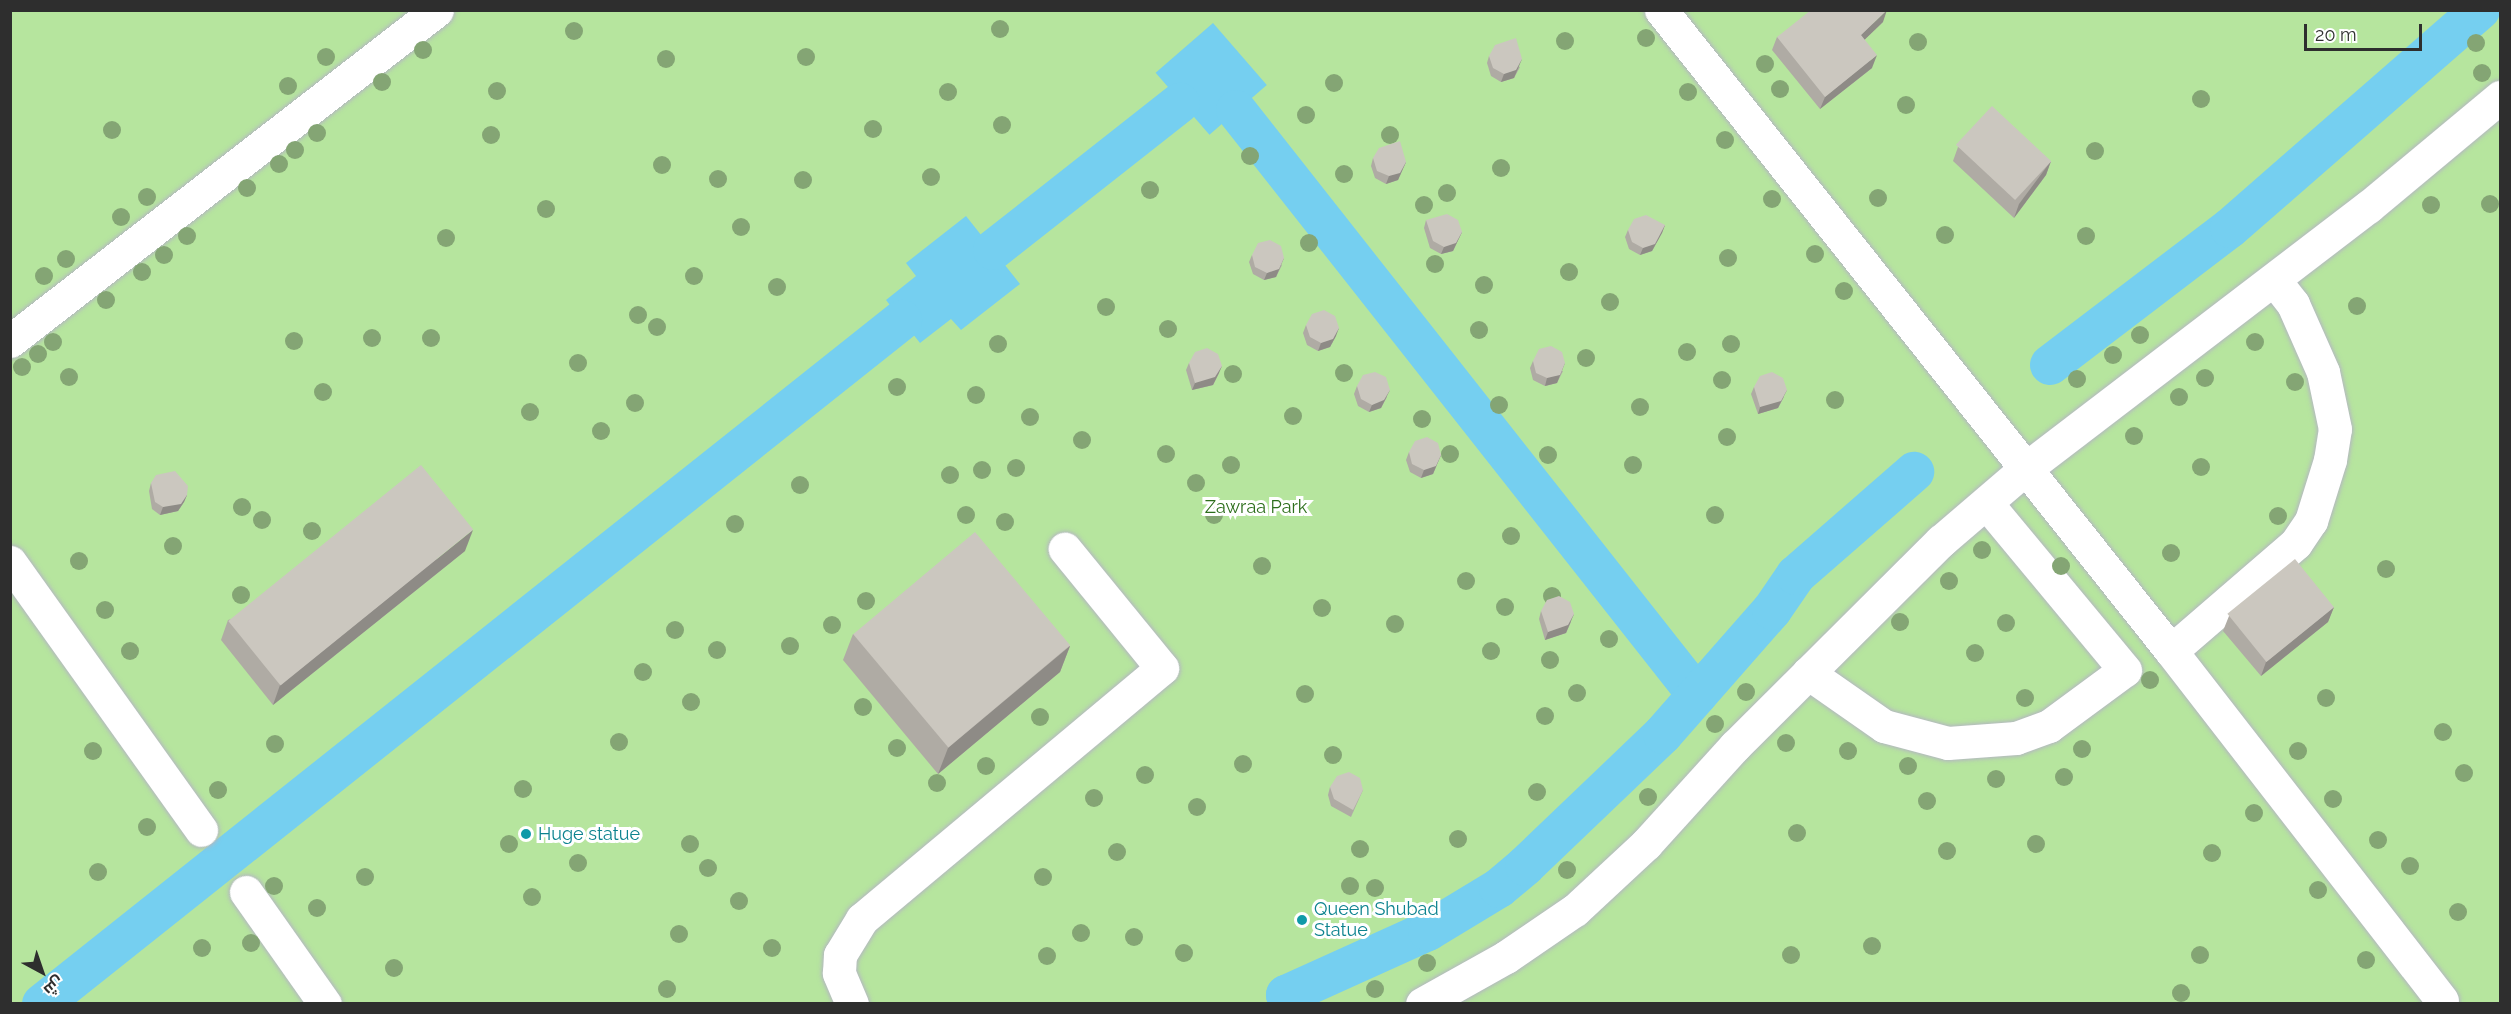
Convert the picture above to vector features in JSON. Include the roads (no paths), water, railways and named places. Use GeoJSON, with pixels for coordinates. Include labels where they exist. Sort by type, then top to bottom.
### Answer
{"type":"FeatureCollection","features":[{"type":"Feature","properties":{"kind":"street"},"geometry":{"type":"LineString","coordinates":[[10,341],[437,10]]}},
{"type":"Feature","properties":{"kind":"street"},"geometry":{"type":"LineString","coordinates":[[1661,10],[2171,651],[2442,1000]]}},
{"type":"Feature","properties":{"kind":"street"},"geometry":{"type":"LineString","coordinates":[[1422,1004],[1506,957],[1575,910],[1646,844],[1680,803],[1941,541],[1987,504],[2025,469],[2274,280],[2500,97]]}},
{"type":"Feature","properties":{"kind":"street"},"geometry":{"type":"LineString","coordinates":[[2171,651],[2296,543],[2312,520],[2330,460],[2335,429],[2323,372],[2293,304],[2274,280]]}},
{"type":"Feature","properties":{"kind":"street"},"geometry":{"type":"LineString","coordinates":[[1808,673],[1884,726],[1948,743],[2016,738],[2049,726],[2125,670],[1987,504]]}},
{"type":"Feature","properties":{"kind":"street"},"geometry":{"type":"LineString","coordinates":[[852,1004],[839,973],[840,955],[862,919],[1162,668],[1065,549]]}},
{"type":"Feature","properties":{"kind":"street"},"geometry":{"type":"LineString","coordinates":[[10,562],[201,830]]}},
{"type":"Feature","properties":{"kind":"street"},"geometry":{"type":"LineString","coordinates":[[246,892],[325,1004]]}},
{"type":"Feature","properties":{"kind":"water"},"geometry":{"type":"Polygon","coordinates":[[[1213,23],[1267,85],[1209,135],[1156,73],[1213,23]]]}},
{"type":"Feature","properties":{"kind":"water"},"geometry":{"type":"Polygon","coordinates":[[[966,216],[1020,284],[961,330],[951,319],[920,343],[886,300],[916,276],[906,263],[966,216]]]}},
{"type":"Feature","properties":{"kind":"waterway"},"geometry":{"type":"LineString","coordinates":[[2050,365],[2230,228],[2480,10]]}},
{"type":"Feature","properties":{"kind":"waterway"},"geometry":{"type":"LineString","coordinates":[[993,250],[1180,103]]}},
{"type":"Feature","properties":{"kind":"waterway"},"geometry":{"type":"LineString","coordinates":[[1236,110],[1697,695]]}},
{"type":"Feature","properties":{"kind":"waterway"},"geometry":{"type":"LineString","coordinates":[[42,1004],[902,320]]}},
{"type":"Feature","properties":{"kind":"waterway"},"geometry":{"type":"LineString","coordinates":[[1290,1004],[1286,995],[1428,931],[1499,888],[1525,866],[1663,734],[1772,610],[1796,575],[1914,472]]}},
{"type":"Feature","properties":{"kind":"place","name":"Huge statue"},"geometry":{"type":"Point","coordinates":[526,834]}},
{"type":"Feature","properties":{"kind":"place","name":"Queen Shubad Statue"},"geometry":{"type":"Point","coordinates":[1302,920]}},
{"type":"Feature","properties":{"kind":"park label","name":"Zawraa Park"},"geometry":{"type":"Point","coordinates":[1256,507]}}]}
